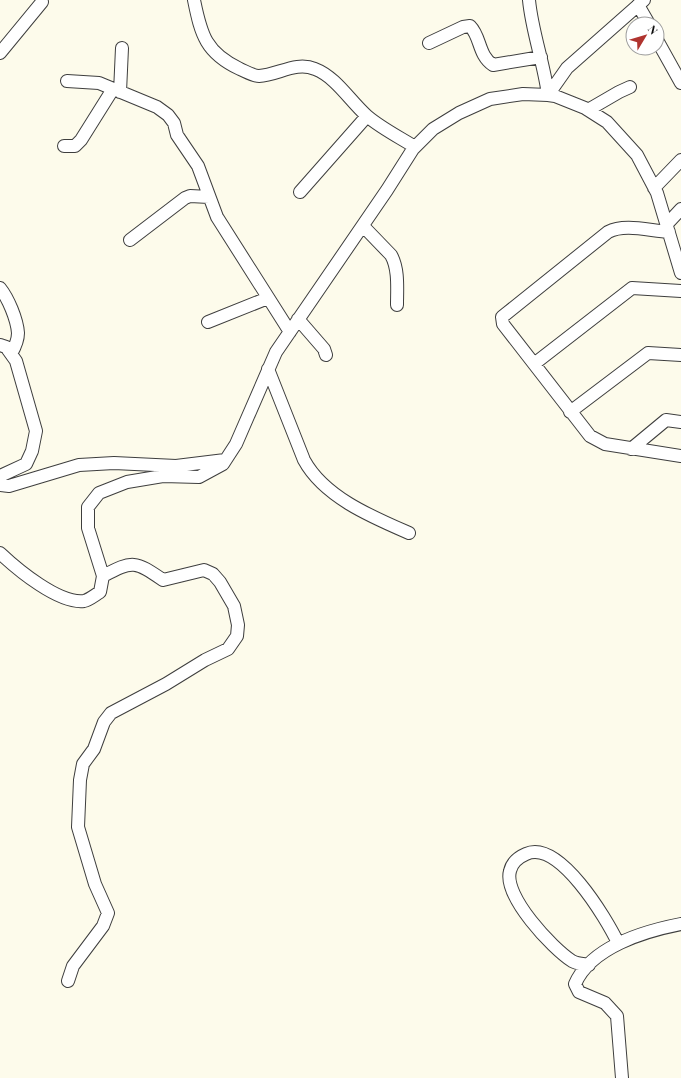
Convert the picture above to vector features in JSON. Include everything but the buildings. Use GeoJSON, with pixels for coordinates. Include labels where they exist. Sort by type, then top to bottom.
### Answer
{"type":"FeatureCollection","features":[{"type":"Feature","properties":{"kind":"street"},"geometry":{"type":"LineString","coordinates":[[194,0],[200,29],[212,49],[225,62],[258,76],[294,67],[306,66],[316,69],[327,75],[367,116],[415,147]]}},
{"type":"Feature","properties":{"kind":"street"},"geometry":{"type":"LineString","coordinates":[[529,0],[530,16],[546,74],[548,95]]}},
{"type":"Feature","properties":{"kind":"street"},"geometry":{"type":"LineString","coordinates":[[0,53],[42,2]]}},
{"type":"Feature","properties":{"kind":"street"},"geometry":{"type":"LineString","coordinates":[[548,95],[567,68],[641,3],[646,16]]}},
{"type":"Feature","properties":{"kind":"street"},"geometry":{"type":"LineString","coordinates":[[429,43],[463,27],[470,26],[474,30],[479,47],[485,58],[493,65],[541,57]]}},
{"type":"Feature","properties":{"kind":"street"},"geometry":{"type":"LineString","coordinates":[[64,146],[75,146],[81,140],[116,91],[122,48]]}},
{"type":"Feature","properties":{"kind":"street"},"geometry":{"type":"LineString","coordinates":[[665,54],[681,83]]}},
{"type":"Feature","properties":{"kind":"street"},"geometry":{"type":"LineString","coordinates":[[67,81],[99,82],[116,91],[158,107],[168,115],[174,123],[177,135],[198,166],[217,217],[290,332]]}},
{"type":"Feature","properties":{"kind":"street"},"geometry":{"type":"LineString","coordinates":[[588,110],[630,87]]}},
{"type":"Feature","properties":{"kind":"street"},"geometry":{"type":"LineString","coordinates":[[0,553],[56,595],[70,601],[85,600],[100,592],[103,576],[88,528],[88,507],[99,493],[127,482],[163,476],[199,477],[223,464],[236,444],[276,352],[415,147],[433,129],[459,113],[490,99],[523,94],[555,96],[588,110],[607,122],[637,155],[654,188],[668,228],[681,273]]}},
{"type":"Feature","properties":{"kind":"street"},"geometry":{"type":"LineString","coordinates":[[300,192],[367,116]]}},
{"type":"Feature","properties":{"kind":"street"},"geometry":{"type":"LineString","coordinates":[[654,188],[681,160]]}},
{"type":"Feature","properties":{"kind":"street"},"geometry":{"type":"LineString","coordinates":[[130,240],[185,198],[209,197]]}},
{"type":"Feature","properties":{"kind":"street"},"geometry":{"type":"LineString","coordinates":[[668,228],[681,209]]}},
{"type":"Feature","properties":{"kind":"street"},"geometry":{"type":"LineString","coordinates":[[362,226],[391,255],[394,260],[397,279],[397,305]]}},
{"type":"Feature","properties":{"kind":"street"},"geometry":{"type":"LineString","coordinates":[[668,228],[615,228],[502,317],[503,324],[570,412],[596,441],[632,449],[681,456]]}},
{"type":"Feature","properties":{"kind":"street"},"geometry":{"type":"LineString","coordinates":[[0,288],[4,292],[18,333],[16,344],[11,354]]}},
{"type":"Feature","properties":{"kind":"street"},"geometry":{"type":"LineString","coordinates":[[534,364],[632,288],[681,292]]}},
{"type":"Feature","properties":{"kind":"street"},"geometry":{"type":"LineString","coordinates":[[208,322],[268,298]]}},
{"type":"Feature","properties":{"kind":"street"},"geometry":{"type":"LineString","coordinates":[[298,319],[321,346],[326,355]]}},
{"type":"Feature","properties":{"kind":"street"},"geometry":{"type":"LineString","coordinates":[[0,344],[6,347],[16,361],[36,431],[32,451],[26,464],[0,476]]}},
{"type":"Feature","properties":{"kind":"street"},"geometry":{"type":"LineString","coordinates":[[570,412],[648,353],[681,355]]}},
{"type":"Feature","properties":{"kind":"street"},"geometry":{"type":"LineString","coordinates":[[268,369],[310,472],[322,483],[363,512],[409,533]]}},
{"type":"Feature","properties":{"kind":"street"},"geometry":{"type":"LineString","coordinates":[[632,449],[666,420],[681,422]]}},
{"type":"Feature","properties":{"kind":"street"},"geometry":{"type":"LineString","coordinates":[[0,485],[9,486],[79,465],[114,463],[176,466],[226,459]]}},
{"type":"Feature","properties":{"kind":"street"},"geometry":{"type":"LineString","coordinates":[[68,981],[73,966],[103,926],[108,913],[95,884],[78,827],[80,780],[83,764],[94,749],[104,722],[111,713],[166,684],[204,660],[228,649],[237,636],[238,625],[234,606],[220,582],[213,574],[204,570],[163,580],[144,567],[131,564],[103,576]]}},
{"type":"Feature","properties":{"kind":"street"},"geometry":{"type":"LineString","coordinates":[[589,965],[573,962],[561,953],[545,939],[529,918],[516,898],[510,879],[510,871],[517,858],[532,851],[546,853],[565,866],[607,920],[618,943]]}},
{"type":"Feature","properties":{"kind":"street"},"geometry":{"type":"LineString","coordinates":[[622,1078],[617,1016],[605,1003],[579,992],[575,984],[579,975],[589,965],[618,943],[664,927],[681,924]]}}]}
